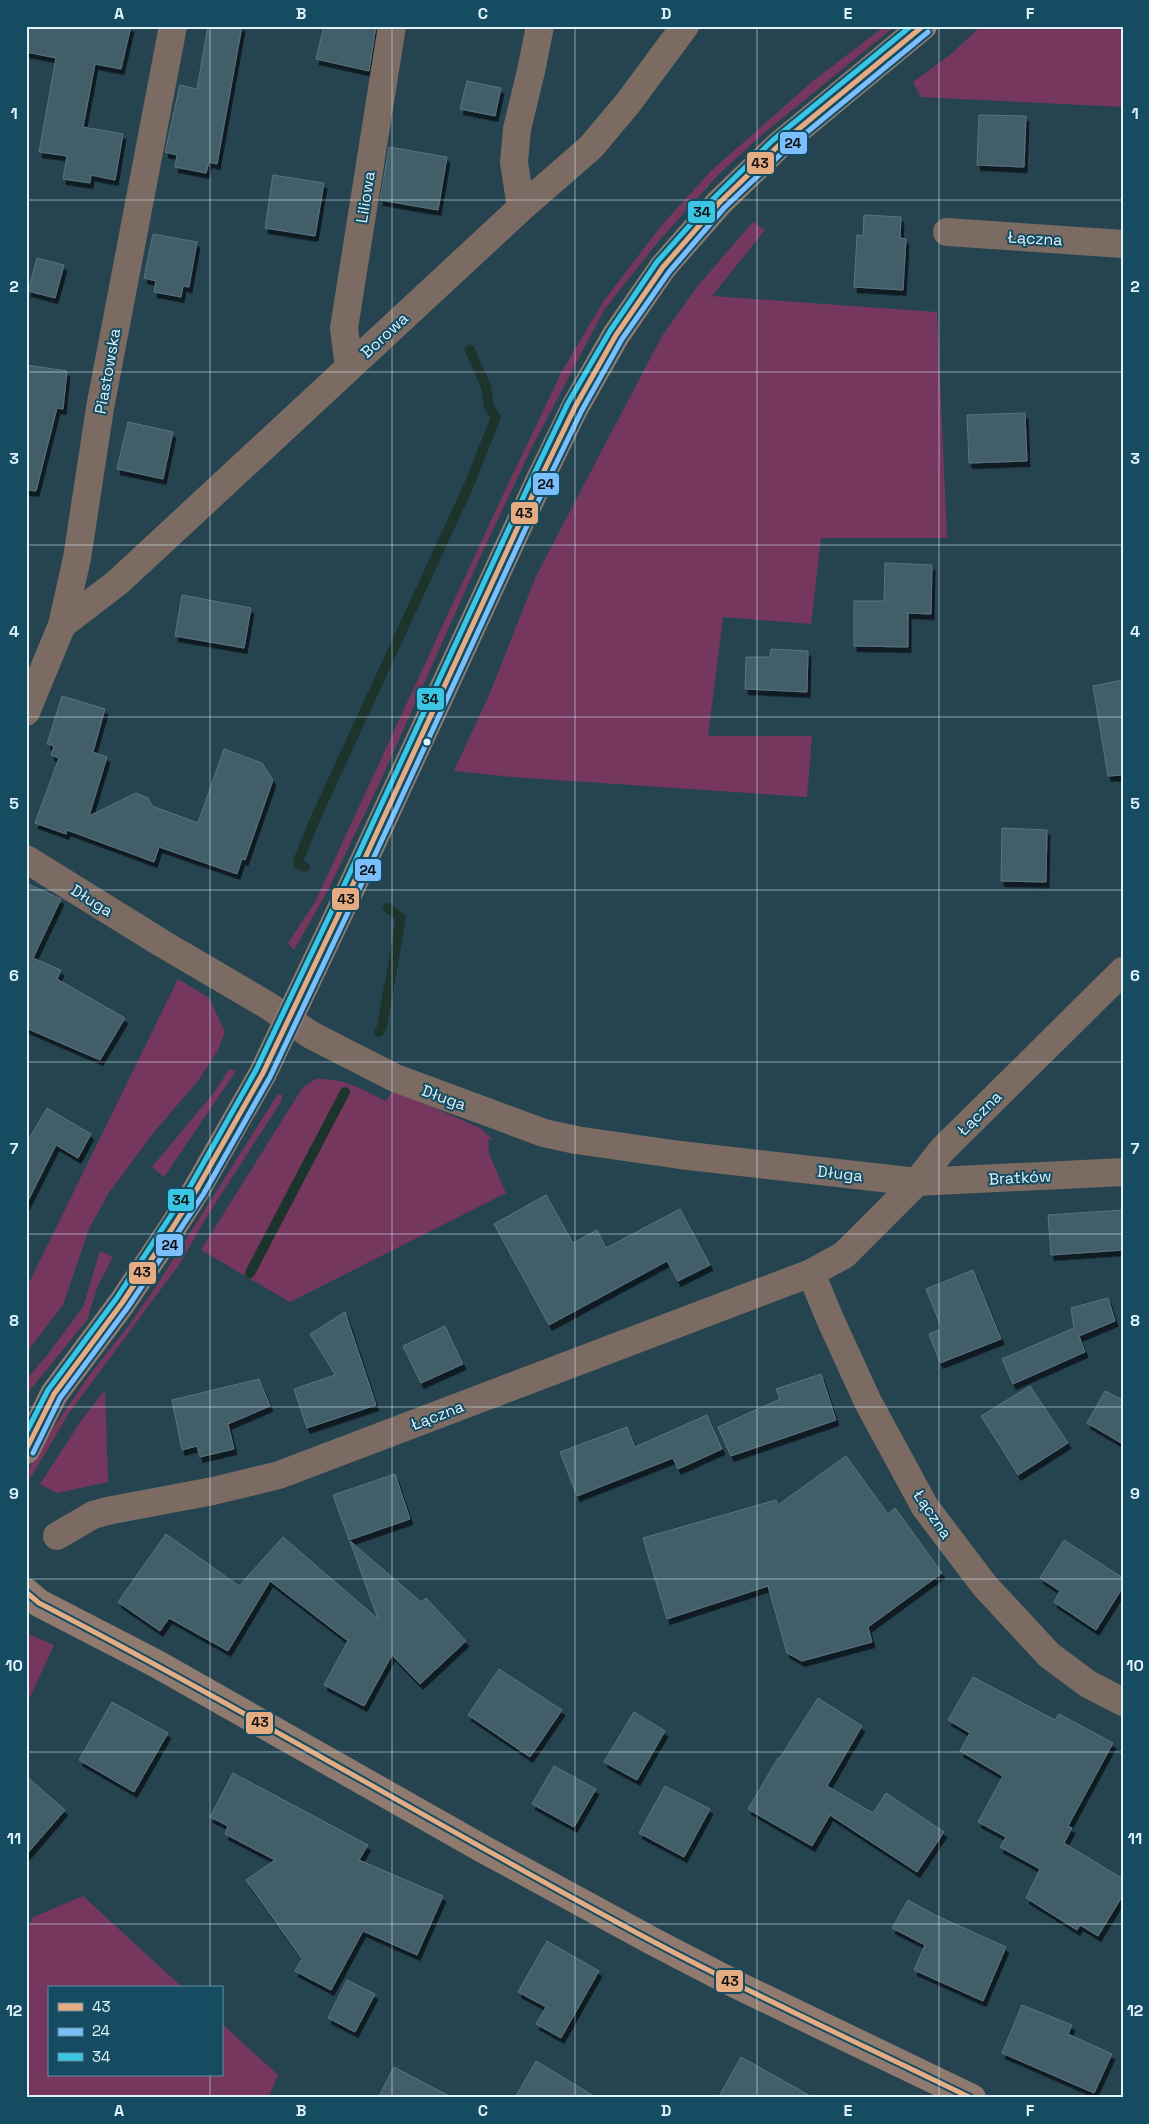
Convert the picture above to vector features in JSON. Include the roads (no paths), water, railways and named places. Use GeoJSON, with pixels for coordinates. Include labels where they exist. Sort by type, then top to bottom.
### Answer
{"type":"FeatureCollection","features":[{"type":"Feature","properties":{"kind":"main road"},"geometry":{"type":"LineString","coordinates":[[26,1450],[54,1394],[126,1296],[197,1189],[263,1073],[540,477],[588,383],[630,313],[680,246],[757,165],[822,108],[923,26]]}},
{"type":"Feature","properties":{"kind":"main road"},"geometry":{"type":"LineString","coordinates":[[26,1417],[54,1394]]}},
{"type":"Feature","properties":{"kind":"main road"},"geometry":{"type":"LineString","coordinates":[[30,1599],[157,1664],[475,1845],[662,1946],[739,1986],[972,2098]]}},
{"type":"Feature","properties":{"kind":"street","name":"Piastowska"},"geometry":{"type":"LineString","coordinates":[[26,712],[62,624],[77,558],[100,408],[173,26]]}},
{"type":"Feature","properties":{"kind":"street","name":"Liliowa"},"geometry":{"type":"LineString","coordinates":[[349,368],[344,328],[392,26]]}},
{"type":"Feature","properties":{"kind":"street"},"geometry":{"type":"LineString","coordinates":[[521,208],[514,162],[516,129],[540,26]]}},
{"type":"Feature","properties":{"kind":"street","name":"Borowa"},"geometry":{"type":"LineString","coordinates":[[62,624],[118,582],[190,513],[521,208],[590,147],[628,103],[685,26]]}},
{"type":"Feature","properties":{"kind":"street","name":"Łączna"},"geometry":{"type":"LineString","coordinates":[[948,232],[1123,244]]}},
{"type":"Feature","properties":{"kind":"street","name":"Długa"},"geometry":{"type":"LineString","coordinates":[[26,858],[289,1020],[311,1036],[395,1078],[544,1133],[576,1140],[680,1156],[917,1182]]}},
{"type":"Feature","properties":{"kind":"street","name":"Łączna"},"geometry":{"type":"LineString","coordinates":[[57,1536],[94,1515],[107,1510],[213,1491],[279,1475],[811,1273],[844,1255],[917,1182],[942,1150],[1123,971]]}},
{"type":"Feature","properties":{"kind":"street","name":"Bratków"},"geometry":{"type":"LineString","coordinates":[[917,1182],[1123,1172]]}},
{"type":"Feature","properties":{"kind":"street","name":"Łączna"},"geometry":{"type":"LineString","coordinates":[[811,1273],[868,1402],[926,1507],[985,1586],[1049,1655],[1088,1684],[1123,1702]]}},
{"type":"Feature","properties":{"kind":"waterway"},"geometry":{"type":"LineString","coordinates":[[305,867],[298,864],[298,861],[316,817],[469,485],[496,417],[489,407],[486,387],[470,350]]}},
{"type":"Feature","properties":{"kind":"waterway"},"geometry":{"type":"LineString","coordinates":[[379,1032],[382,1027],[401,918],[388,908]]}},
{"type":"Feature","properties":{"kind":"waterway"},"geometry":{"type":"LineString","coordinates":[[250,1273],[345,1092]]}}]}
